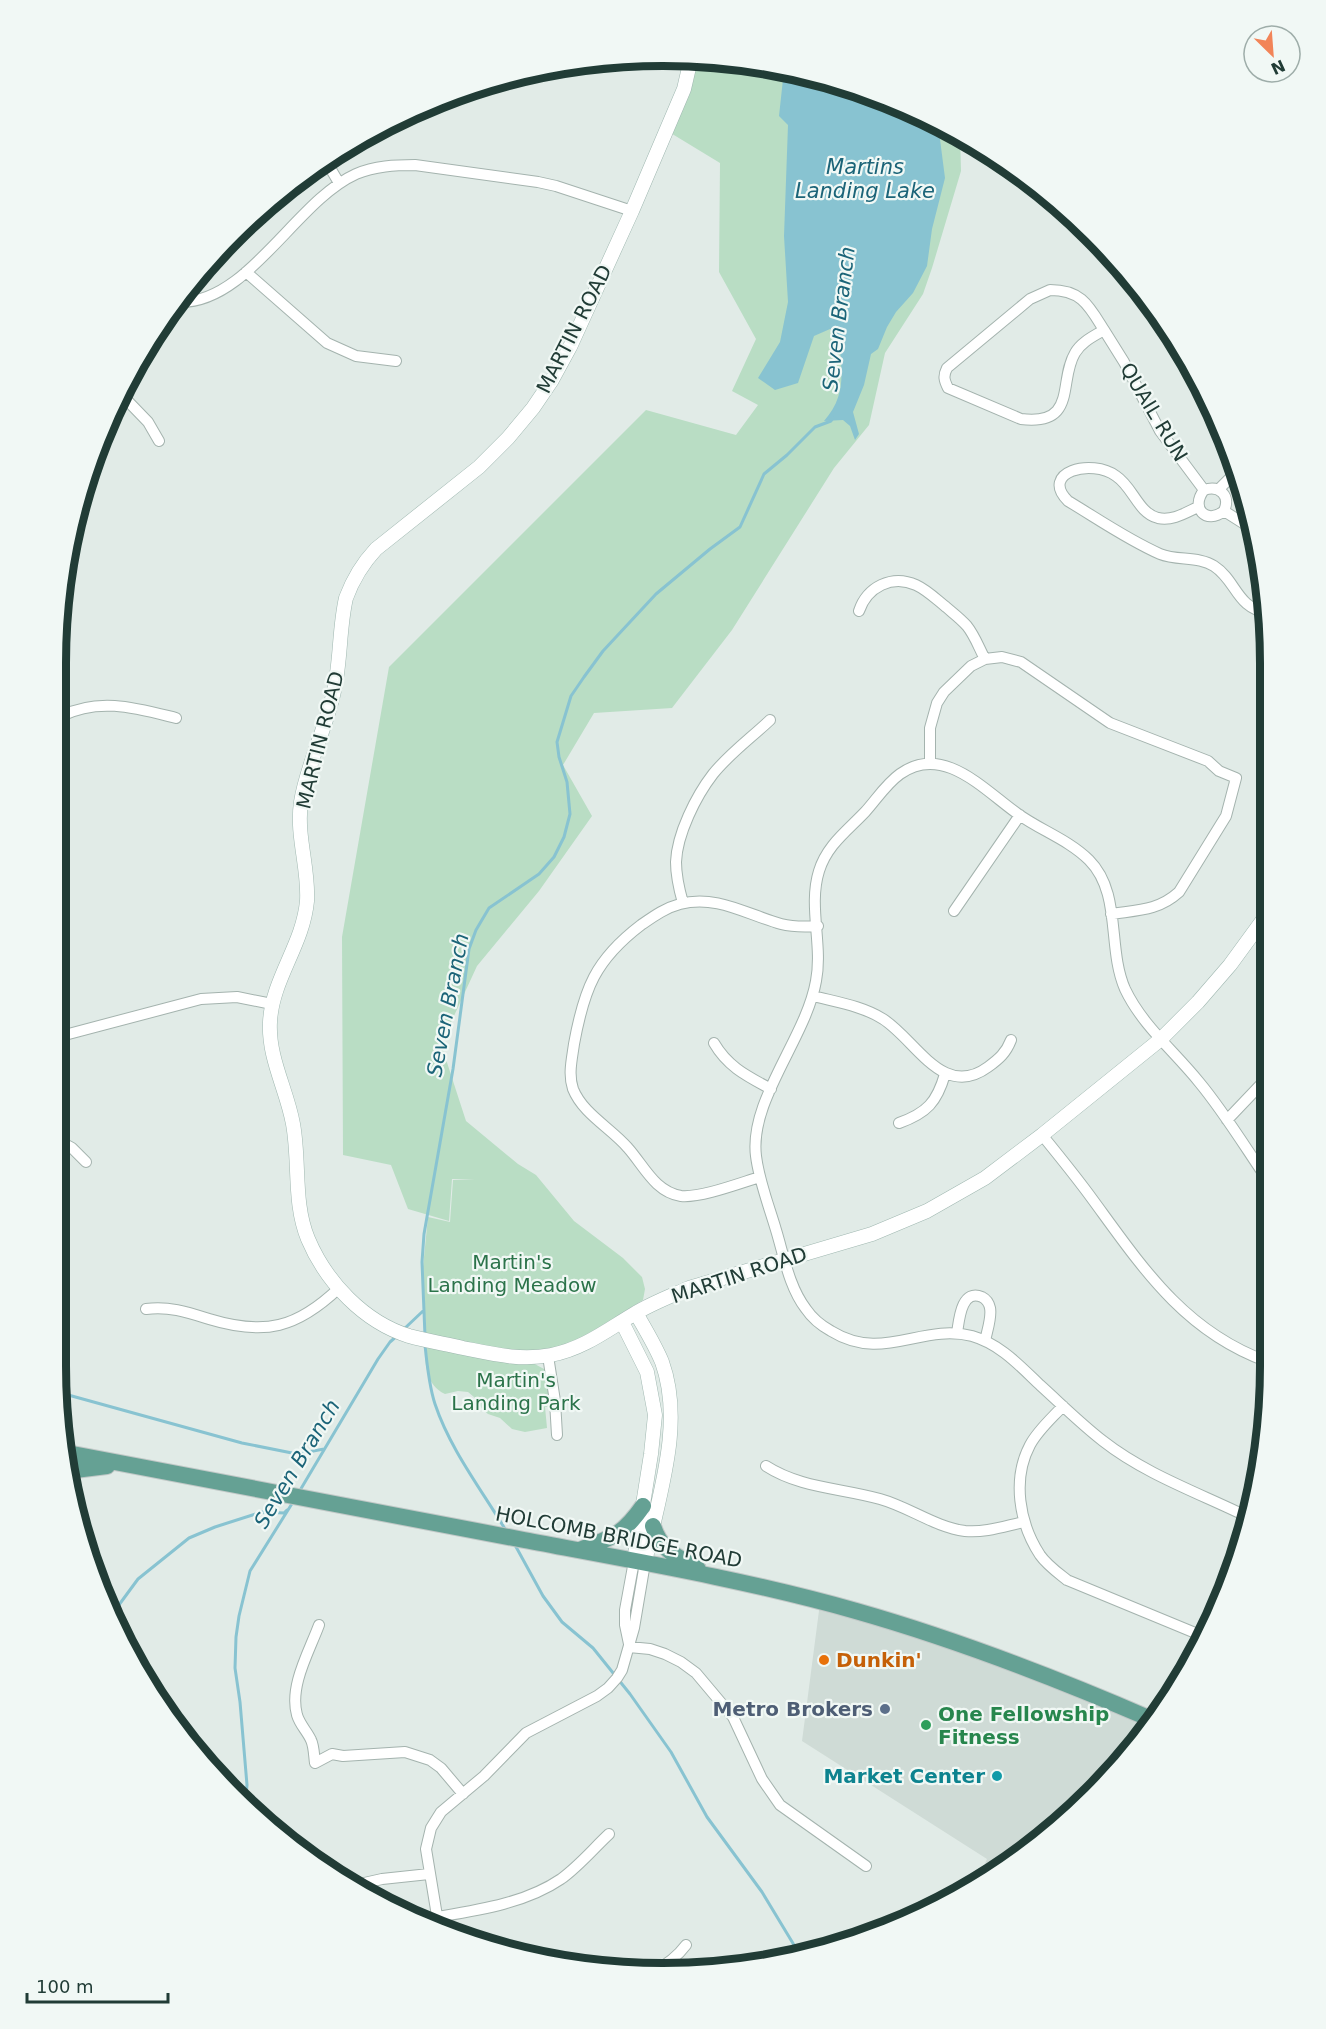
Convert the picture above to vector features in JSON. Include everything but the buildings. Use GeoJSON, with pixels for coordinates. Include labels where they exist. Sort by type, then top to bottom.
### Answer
{"type":"FeatureCollection","features":[{"type":"Feature","properties":{"kind":"main road","name":"HOLCOMB BRIDGE ROAD"},"geometry":{"type":"LineString","coordinates":[[73,1454],[709,1575],[825,1602],[939,1636],[1035,1671],[1146,1717]]}},
{"type":"Feature","properties":{"kind":"main road"},"geometry":{"type":"LineString","coordinates":[[75,1470],[126,1464]]}},
{"type":"Feature","properties":{"kind":"main road"},"geometry":{"type":"LineString","coordinates":[[580,1550],[622,1532],[631,1524],[643,1506]]}},
{"type":"Feature","properties":{"kind":"main road"},"geometry":{"type":"LineString","coordinates":[[652,1526],[658,1540],[666,1549],[709,1575]]}},
{"type":"Feature","properties":{"kind":"street","name":"MARTIN ROAD"},"geometry":{"type":"LineString","coordinates":[[690,67],[684,89],[632,211],[570,347],[552,380],[508,438],[479,467],[376,549],[362,564],[351,584],[343,610],[334,691],[301,804],[300,833],[307,886],[304,917],[298,939],[272,1004],[270,1024],[271,1045],[293,1125],[302,1220],[315,1254],[339,1288],[354,1304],[370,1317],[409,1336],[504,1357],[548,1356],[584,1345],[636,1313],[689,1288],[872,1234],[927,1211],[985,1178],[1161,1039],[1198,1002],[1230,965],[1260,924]]}},
{"type":"Feature","properties":{"kind":"street"},"geometry":{"type":"LineString","coordinates":[[189,300],[203,298],[219,291],[246,272],[339,183],[375,168],[415,165],[547,184],[632,211]]}},
{"type":"Feature","properties":{"kind":"street"},"geometry":{"type":"LineString","coordinates":[[330,168],[339,183]]}},
{"type":"Feature","properties":{"kind":"street"},"geometry":{"type":"LineString","coordinates":[[246,272],[327,343],[356,356],[396,361]]}},
{"type":"Feature","properties":{"kind":"street","name":"QUAIL RUN"},"geometry":{"type":"LineString","coordinates":[[1104,330],[1085,342],[1075,352],[1069,365],[1063,400],[1056,411],[1044,418],[1033,421],[1021,419],[954,391],[948,388],[944,381],[947,368],[1040,293],[1061,290],[1080,297],[1086,303],[1104,330],[1124,362],[1160,431],[1204,490]]}},
{"type":"Feature","properties":{"kind":"street"},"geometry":{"type":"LineString","coordinates":[[128,400],[148,422],[159,441]]}},
{"type":"Feature","properties":{"kind":"street"},"geometry":{"type":"LineString","coordinates":[[1198,507],[1174,518],[1156,518],[1143,508],[1116,475],[1098,468],[1080,468],[1068,472],[1060,486],[1068,501],[1131,539],[1176,559],[1202,561],[1214,565],[1224,574],[1243,602],[1258,612]]}},
{"type":"Feature","properties":{"kind":"street"},"geometry":{"type":"LineString","coordinates":[[1219,489],[1230,477]]}},
{"type":"Feature","properties":{"kind":"street"},"geometry":{"type":"LineString","coordinates":[[1219,489],[1226,499],[1224,511],[1217,516],[1209,517],[1198,507],[1198,497],[1204,490],[1219,489]]}},
{"type":"Feature","properties":{"kind":"street"},"geometry":{"type":"LineString","coordinates":[[1224,511],[1244,523]]}},
{"type":"Feature","properties":{"kind":"street"},"geometry":{"type":"LineString","coordinates":[[860,611],[866,596],[878,586],[897,581],[915,584],[965,624],[974,636],[985,659]]}},
{"type":"Feature","properties":{"kind":"street"},"geometry":{"type":"LineString","coordinates":[[930,763],[930,728],[937,703],[952,683],[971,666],[985,659],[1002,657],[1022,662],[1110,723],[1208,761],[1219,771],[1236,778],[1226,816],[1179,892],[1169,902],[1155,908],[1110,914]]}},
{"type":"Feature","properties":{"kind":"street"},"geometry":{"type":"LineString","coordinates":[[66,714],[84,707],[115,705],[131,706],[176,718]]}},
{"type":"Feature","properties":{"kind":"street"},"geometry":{"type":"LineString","coordinates":[[682,903],[677,883],[676,862],[679,843],[686,823],[703,789],[714,774],[770,720]]}},
{"type":"Feature","properties":{"kind":"street"},"geometry":{"type":"LineString","coordinates":[[1242,1514],[1129,1459],[1101,1440],[1009,1356],[985,1341],[957,1333],[933,1334],[882,1344],[863,1344],[844,1339],[823,1326],[807,1311],[794,1289],[760,1177],[755,1155],[756,1133],[761,1112],[813,996],[819,962],[816,882],[820,866],[829,849],[897,776],[913,766],[930,763],[959,770],[1020,815],[1075,848],[1089,860],[1105,885],[1116,961],[1124,987],[1138,1012],[1198,1080],[1260,1169]]}},
{"type":"Feature","properties":{"kind":"street"},"geometry":{"type":"LineString","coordinates":[[954,910],[1020,815]]}},
{"type":"Feature","properties":{"kind":"street"},"geometry":{"type":"LineString","coordinates":[[760,1177],[694,1196],[681,1196],[667,1192],[654,1181],[620,1139],[577,1098],[572,1085],[570,1066],[579,1014],[586,992],[609,953],[658,912],[682,903],[714,902],[783,925],[818,926]]}},
{"type":"Feature","properties":{"kind":"street"},"geometry":{"type":"LineString","coordinates":[[813,996],[860,1008],[881,1017],[900,1031],[934,1067],[945,1074],[963,1077],[980,1073],[1002,1056],[1011,1040]]}},
{"type":"Feature","properties":{"kind":"street"},"geometry":{"type":"LineString","coordinates":[[66,1035],[201,999],[237,997],[272,1004]]}},
{"type":"Feature","properties":{"kind":"street"},"geometry":{"type":"LineString","coordinates":[[714,1043],[721,1056],[731,1066],[771,1089]]}},
{"type":"Feature","properties":{"kind":"street"},"geometry":{"type":"LineString","coordinates":[[899,1123],[916,1117],[930,1106],[940,1091],[945,1074]]}},
{"type":"Feature","properties":{"kind":"street"},"geometry":{"type":"LineString","coordinates":[[1227,1120],[1260,1085]]}},
{"type":"Feature","properties":{"kind":"street"},"geometry":{"type":"LineString","coordinates":[[1042,1135],[1081,1183],[1143,1268],[1171,1300],[1215,1336],[1260,1359]]}},
{"type":"Feature","properties":{"kind":"street"},"geometry":{"type":"LineString","coordinates":[[66,1145],[86,1161]]}},
{"type":"Feature","properties":{"kind":"street"},"geometry":{"type":"LineString","coordinates":[[146,1309],[173,1308],[232,1326],[266,1328],[305,1315],[321,1305],[339,1288]]}},
{"type":"Feature","properties":{"kind":"street"},"geometry":{"type":"LineString","coordinates":[[957,1333],[965,1301],[971,1296],[981,1296],[988,1301],[990,1309],[985,1341]]}},
{"type":"Feature","properties":{"kind":"street"},"geometry":{"type":"LineString","coordinates":[[636,1313],[662,1362],[671,1406],[669,1445],[652,1526],[640,1562]]}},
{"type":"Feature","properties":{"kind":"street"},"geometry":{"type":"LineString","coordinates":[[437,1919],[426,1849],[431,1828],[441,1812],[484,1776],[526,1734],[608,1688],[622,1670],[637,1618],[643,1506],[654,1432],[654,1404],[647,1372],[621,1322]]}},
{"type":"Feature","properties":{"kind":"street"},"geometry":{"type":"LineString","coordinates":[[548,1356],[555,1401],[557,1436]]}},
{"type":"Feature","properties":{"kind":"street"},"geometry":{"type":"LineString","coordinates":[[1063,1406],[1038,1433],[1024,1458],[1020,1487],[1024,1522],[1041,1556],[1067,1580],[1197,1633]]}},
{"type":"Feature","properties":{"kind":"street"},"geometry":{"type":"LineString","coordinates":[[766,1466],[791,1480],[879,1499],[958,1530],[981,1531],[1024,1522]]}},
{"type":"Feature","properties":{"kind":"street"},"geometry":{"type":"LineString","coordinates":[[319,1625],[298,1682],[295,1701],[297,1715],[312,1741],[315,1763],[332,1754],[394,1751],[415,1754],[441,1768],[463,1794]]}},
{"type":"Feature","properties":{"kind":"street"},"geometry":{"type":"LineString","coordinates":[[629,1647],[650,1649],[665,1654],[696,1673],[733,1717],[762,1779],[780,1805],[866,1866]]}},
{"type":"Feature","properties":{"kind":"street"},"geometry":{"type":"LineString","coordinates":[[444,1921],[495,1907],[546,1887],[572,1870],[609,1834]]}},
{"type":"Feature","properties":{"kind":"street"},"geometry":{"type":"LineString","coordinates":[[364,1883],[429,1874]]}},
{"type":"Feature","properties":{"kind":"street"},"geometry":{"type":"LineString","coordinates":[[667,1963],[686,1945]]}},
{"type":"Feature","properties":{"kind":"shaded area"},"geometry":{"type":"Polygon","coordinates":[[[820,1603],[1078,1687],[1140,1725],[1112,1760],[1057,1815],[982,1870],[987,1859],[802,1741],[820,1603]]]}},
{"type":"Feature","properties":{"kind":"green space","name":"Martin's Landing Meadow"},"geometry":{"type":"Polygon","coordinates":[[[694,67],[741,71],[818,86],[891,111],[960,145],[961,171],[923,294],[885,353],[869,425],[834,468],[732,630],[672,708],[594,713],[563,765],[592,816],[539,891],[477,966],[441,1044],[466,1121],[518,1164],[536,1175],[574,1221],[623,1258],[642,1277],[645,1289],[643,1300],[579,1338],[535,1354],[426,1337],[423,1267],[428,1217],[450,1222],[453,1180],[475,1179],[452,1179],[449,1221],[408,1209],[391,1165],[343,1155],[342,937],[389,667],[646,410],[736,435],[758,405],[732,391],[756,339],[719,272],[720,163],[669,132],[694,67]]]}},
{"type":"Feature","properties":{"kind":"green space","name":"Martin's Landing Park"},"geometry":{"type":"Polygon","coordinates":[[[425,1340],[531,1362],[544,1369],[548,1376],[552,1406],[545,1407],[547,1428],[525,1432],[512,1429],[500,1418],[483,1410],[468,1392],[458,1391],[445,1394],[438,1390],[427,1371],[425,1340]]]}},
{"type":"Feature","properties":{"kind":"water","name":"Martins Landing Lake"},"geometry":{"type":"Polygon","coordinates":[[[783,78],[855,98],[891,111],[939,134],[945,178],[932,229],[927,266],[913,293],[896,312],[887,327],[878,349],[871,354],[864,385],[853,412],[859,434],[855,440],[850,426],[843,420],[824,421],[837,401],[841,381],[839,337],[830,329],[814,336],[798,383],[775,390],[758,378],[780,342],[788,302],[784,236],[788,125],[779,116],[783,78]]]}},
{"type":"Feature","properties":{"kind":"waterway","name":"Seven Branch"},"geometry":{"type":"LineString","coordinates":[[425,1336],[422,1262],[424,1234],[453,1069],[469,949],[476,930],[489,908],[539,874],[554,857],[564,837],[570,814],[567,782],[557,742],[571,696],[603,651],[656,594],[740,527],[764,474],[815,427],[833,418]]}},
{"type":"Feature","properties":{"kind":"waterway","name":"Seven Branch"},"geometry":{"type":"LineString","coordinates":[[404,1329],[423,1311]]}},
{"type":"Feature","properties":{"kind":"waterway","name":"Seven Branch"},"geometry":{"type":"LineString","coordinates":[[299,1492],[378,1359],[398,1335]]}},
{"type":"Feature","properties":{"kind":"waterway"},"geometry":{"type":"LineString","coordinates":[[425,1345],[431,1390],[441,1421],[457,1453],[505,1529]]}},
{"type":"Feature","properties":{"kind":"waterway"},"geometry":{"type":"LineString","coordinates":[[67,1395],[242,1443],[297,1454],[324,1449]]}},
{"type":"Feature","properties":{"kind":"waterway","name":"Seven Branch"},"geometry":{"type":"LineString","coordinates":[[246,1793],[240,1702],[235,1668],[239,1616],[250,1571],[293,1502]]}},
{"type":"Feature","properties":{"kind":"waterway"},"geometry":{"type":"LineString","coordinates":[[117,1607],[138,1579],[189,1538],[262,1512],[284,1513],[287,1510]]}},
{"type":"Feature","properties":{"kind":"waterway"},"geometry":{"type":"LineString","coordinates":[[515,1545],[543,1596],[562,1622],[593,1648],[630,1694],[671,1752],[707,1817],[762,1892],[797,1948]]}},
{"type":"Feature","properties":{"kind":"place","name":"Dunkin'"},"geometry":{"type":"Point","coordinates":[824,1660]}},
{"type":"Feature","properties":{"kind":"place","name":"Metro Brokers"},"geometry":{"type":"Point","coordinates":[885,1709]}},
{"type":"Feature","properties":{"kind":"place","name":"One Fellowship Fitness"},"geometry":{"type":"Point","coordinates":[926,1725]}},
{"type":"Feature","properties":{"kind":"place","name":"Market Center"},"geometry":{"type":"Point","coordinates":[997,1776]}}]}
